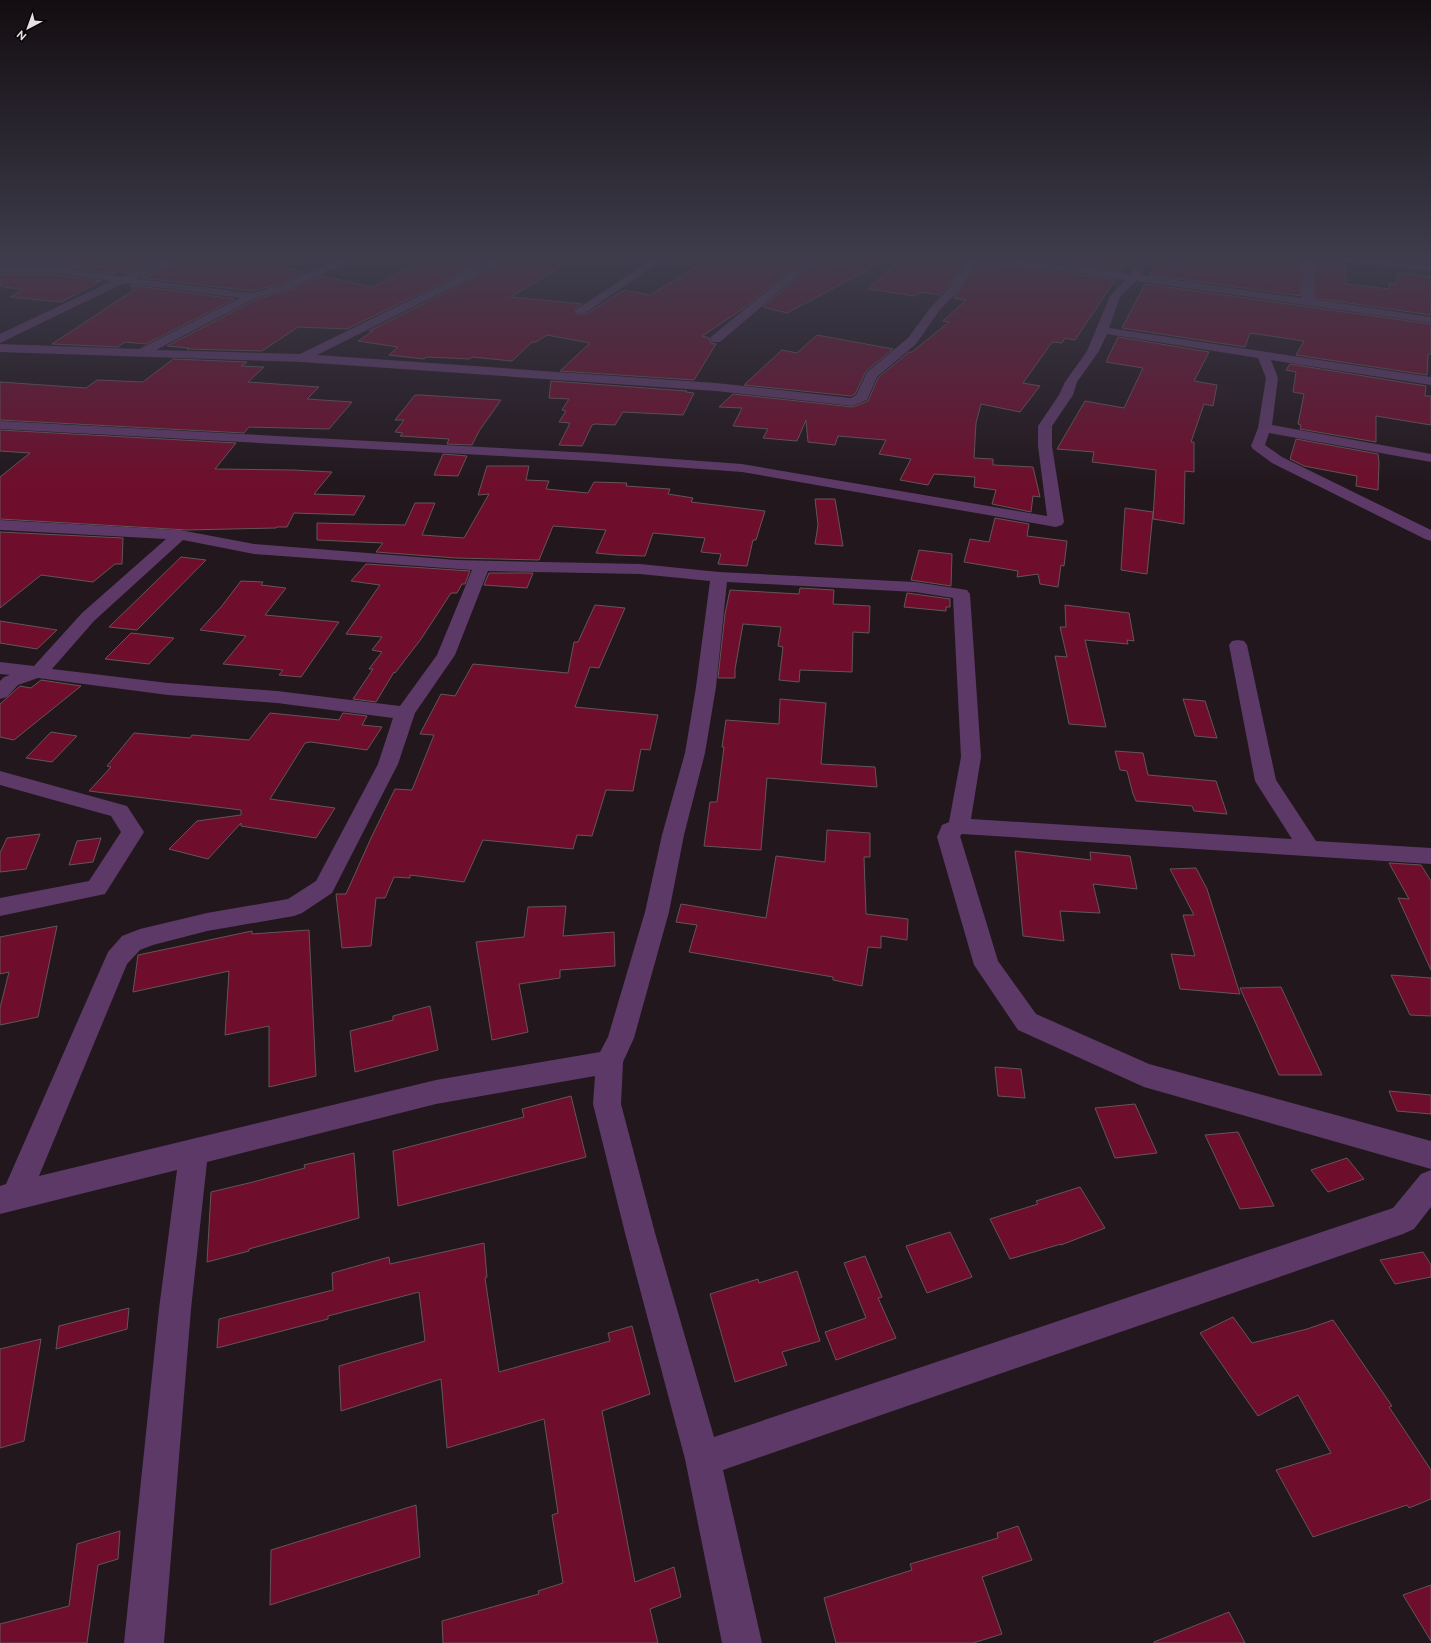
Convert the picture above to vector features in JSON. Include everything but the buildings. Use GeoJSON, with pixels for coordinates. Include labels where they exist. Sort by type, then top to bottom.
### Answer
{"type":"FeatureCollection","features":[{"type":"Feature","properties":{"kind":"street"},"geometry":{"type":"LineString","coordinates":[[0,339],[15,332]]}},
{"type":"Feature","properties":{"kind":"street"},"geometry":{"type":"LineString","coordinates":[[141,352],[181,332]]}},
{"type":"Feature","properties":{"kind":"street"},"geometry":{"type":"LineString","coordinates":[[301,358],[354,332]]}},
{"type":"Feature","properties":{"kind":"street"},"geometry":{"type":"LineString","coordinates":[[716,339],[725,332]]}},
{"type":"Feature","properties":{"kind":"street"},"geometry":{"type":"LineString","coordinates":[[0,348],[301,358],[716,387],[853,402],[862,397],[871,375],[912,341],[919,332]]}},
{"type":"Feature","properties":{"kind":"street"},"geometry":{"type":"LineString","coordinates":[[0,425],[584,457],[742,468],[1056,522],[1045,446],[1045,426],[1066,395],[1071,382],[1093,351],[1101,332]]}},
{"type":"Feature","properties":{"kind":"street"},"geometry":{"type":"LineString","coordinates":[[1113,332],[1431,381]]}},
{"type":"Feature","properties":{"kind":"street"},"geometry":{"type":"LineString","coordinates":[[1263,355],[1272,378],[1265,428],[1258,446],[1277,460],[1431,536]]}},
{"type":"Feature","properties":{"kind":"street"},"geometry":{"type":"LineString","coordinates":[[1265,428],[1431,458]]}},
{"type":"Feature","properties":{"kind":"street"},"geometry":{"type":"LineString","coordinates":[[0,525],[180,535],[254,549],[456,566],[640,570],[719,577],[915,587],[961,594],[971,758],[959,826]]}},
{"type":"Feature","properties":{"kind":"street"},"geometry":{"type":"LineString","coordinates":[[0,693],[11,681],[39,672],[88,617],[180,535]]}},
{"type":"Feature","properties":{"kind":"street"},"geometry":{"type":"LineString","coordinates":[[8,1198],[117,959],[131,943],[149,936],[207,922],[294,907],[324,887],[388,764],[405,713],[446,655],[482,566]]}},
{"type":"Feature","properties":{"kind":"street"},"geometry":{"type":"LineString","coordinates":[[719,577],[706,687],[695,753],[673,835],[657,912],[621,1038],[609,1062],[607,1104],[640,1233],[704,1459],[742,1643]]}},
{"type":"Feature","properties":{"kind":"street"},"geometry":{"type":"LineString","coordinates":[[1238,645],[1266,782],[1310,849]]}},
{"type":"Feature","properties":{"kind":"street"},"geometry":{"type":"LineString","coordinates":[[0,668],[168,689],[277,697],[405,713]]}},
{"type":"Feature","properties":{"kind":"street"},"geometry":{"type":"LineString","coordinates":[[0,778],[119,811],[133,832],[97,888],[0,907]]}},
{"type":"Feature","properties":{"kind":"street"},"geometry":{"type":"LineString","coordinates":[[1431,856],[959,826],[950,831],[948,837],[987,965],[1028,1022],[1144,1075],[1431,1155]]}},
{"type":"Feature","properties":{"kind":"street"},"geometry":{"type":"LineString","coordinates":[[8,1198],[436,1092],[609,1062]]}},
{"type":"Feature","properties":{"kind":"street"},"geometry":{"type":"LineString","coordinates":[[144,1643],[175,1309],[194,1153]]}},
{"type":"Feature","properties":{"kind":"street"},"geometry":{"type":"LineString","coordinates":[[704,1459],[1403,1219],[1431,1184]]}}]}
